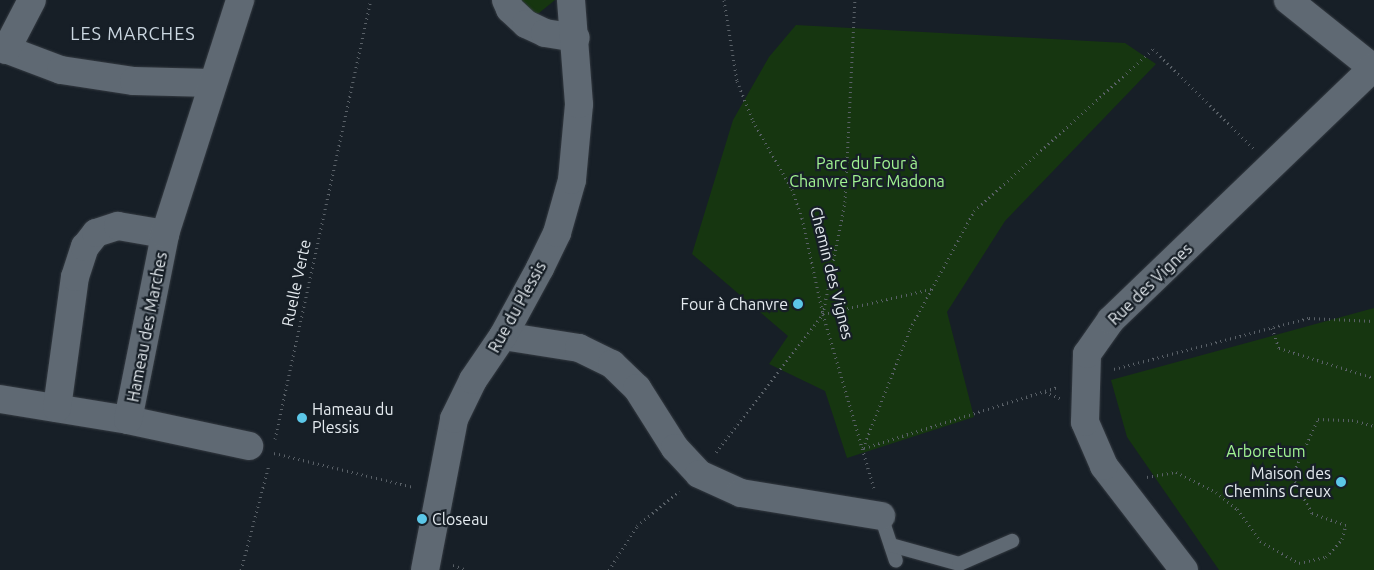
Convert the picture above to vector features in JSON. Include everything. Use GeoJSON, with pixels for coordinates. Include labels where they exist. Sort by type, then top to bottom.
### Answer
{"type":"FeatureCollection","features":[{"type":"Feature","properties":{"kind":"street"},"geometry":{"type":"LineString","coordinates":[[32,0],[3,48],[61,70],[134,80],[212,83]]}},
{"type":"Feature","properties":{"kind":"street","name":"Hameau des Marches"},"geometry":{"type":"LineString","coordinates":[[128,420],[165,234],[240,0]]}},
{"type":"Feature","properties":{"kind":"street"},"geometry":{"type":"LineString","coordinates":[[506,0],[510,9],[526,24],[545,33],[576,38]]}},
{"type":"Feature","properties":{"kind":"street","name":"Rue du Plessis"},"geometry":{"type":"LineString","coordinates":[[425,570],[454,419],[473,380],[503,336],[557,233],[572,180],[579,104],[576,38],[571,0]]}},
{"type":"Feature","properties":{"kind":"street"},"geometry":{"type":"LineString","coordinates":[[1288,0],[1374,68]]}},
{"type":"Feature","properties":{"kind":"street","name":"Rue des Vignes"},"geometry":{"type":"LineString","coordinates":[[1184,570],[1104,466],[1085,422],[1087,354],[1110,320],[1374,68]]}},
{"type":"Feature","properties":{"kind":"street","name":"Hameau des Marches"},"geometry":{"type":"LineString","coordinates":[[57,408],[75,277],[85,247],[96,233],[118,226],[165,234]]}},
{"type":"Feature","properties":{"kind":"street"},"geometry":{"type":"LineString","coordinates":[[503,336],[578,348],[612,364],[637,388],[675,448],[699,474],[740,493],[882,516]]}},
{"type":"Feature","properties":{"kind":"street","name":"Hameau des Marches"},"geometry":{"type":"LineString","coordinates":[[0,399],[128,420],[261,449]]}},
{"type":"Feature","properties":{"kind":"lane"},"geometry":{"type":"LineString","coordinates":[[882,516],[896,561]]}},
{"type":"Feature","properties":{"kind":"lane"},"geometry":{"type":"LineString","coordinates":[[891,545],[959,564],[1012,541]]}},
{"type":"Feature","properties":{"kind":"path","name":"Ruelle Verte"},"geometry":{"type":"LineString","coordinates":[[241,570],[261,449],[371,0]]}},
{"type":"Feature","properties":{"kind":"path","name":"Chemin des Vignes"},"geometry":{"type":"LineString","coordinates":[[724,0],[737,81],[752,121],[792,189],[802,218],[823,314],[882,516]]}},
{"type":"Feature","properties":{"kind":"path"},"geometry":{"type":"LineString","coordinates":[[609,570],[637,526],[699,474],[823,314],[845,202],[855,0]]}},
{"type":"Feature","properties":{"kind":"path"},"geometry":{"type":"LineString","coordinates":[[863,448],[910,329],[974,211],[1153,49],[1271,167]]}},
{"type":"Feature","properties":{"kind":"path"},"geometry":{"type":"LineString","coordinates":[[823,314],[932,290]]}},
{"type":"Feature","properties":{"kind":"path"},"geometry":{"type":"LineString","coordinates":[[1109,371],[1310,318],[1374,321]]}},
{"type":"Feature","properties":{"kind":"path"},"geometry":{"type":"LineString","coordinates":[[1272,328],[1279,348],[1374,378]]}},
{"type":"Feature","properties":{"kind":"path"},"geometry":{"type":"LineString","coordinates":[[863,448],[1061,386]]}},
{"type":"Feature","properties":{"kind":"path"},"geometry":{"type":"LineString","coordinates":[[1044,392],[1060,398]]}},
{"type":"Feature","properties":{"kind":"path"},"geometry":{"type":"LineString","coordinates":[[1126,494],[1149,476],[1176,472],[1216,492],[1237,509],[1260,541],[1299,563],[1326,556],[1342,539],[1346,525],[1312,513],[1292,476],[1318,419],[1352,420],[1374,426]]}},
{"type":"Feature","properties":{"kind":"path"},"geometry":{"type":"LineString","coordinates":[[261,449],[440,493]]}},
{"type":"Feature","properties":{"kind":"green space"},"geometry":{"type":"Polygon","coordinates":[[[516,0],[555,0],[539,13],[531,13],[516,0]]]}},
{"type":"Feature","properties":{"kind":"green space","name":"Parc du Four à Chanvre Parc Madona"},"geometry":{"type":"Polygon","coordinates":[[[796,25],[1125,43],[1156,64],[1005,221],[947,312],[974,417],[847,458],[825,391],[769,364],[788,336],[692,254],[733,120],[769,57],[796,25]]]}},
{"type":"Feature","properties":{"kind":"green space","name":"Arboretum"},"geometry":{"type":"Polygon","coordinates":[[[1374,308],[1374,570],[1219,570],[1127,437],[1111,380],[1374,308]]]}},
{"type":"Feature","properties":{"kind":"place","name":"Four à Chanvre"},"geometry":{"type":"Point","coordinates":[798,304]}},
{"type":"Feature","properties":{"kind":"place","name":"Hameau du Plessis"},"geometry":{"type":"Point","coordinates":[302,418]}},
{"type":"Feature","properties":{"kind":"place","name":"Maison des Chemins Creux"},"geometry":{"type":"Point","coordinates":[1341,482]}},
{"type":"Feature","properties":{"kind":"place","name":"Closeau"},"geometry":{"type":"Point","coordinates":[422,519]}},
{"type":"Feature","properties":{"kind":"district","name":"LES MARCHES"},"geometry":{"type":"Point","coordinates":[133,33]}}]}
